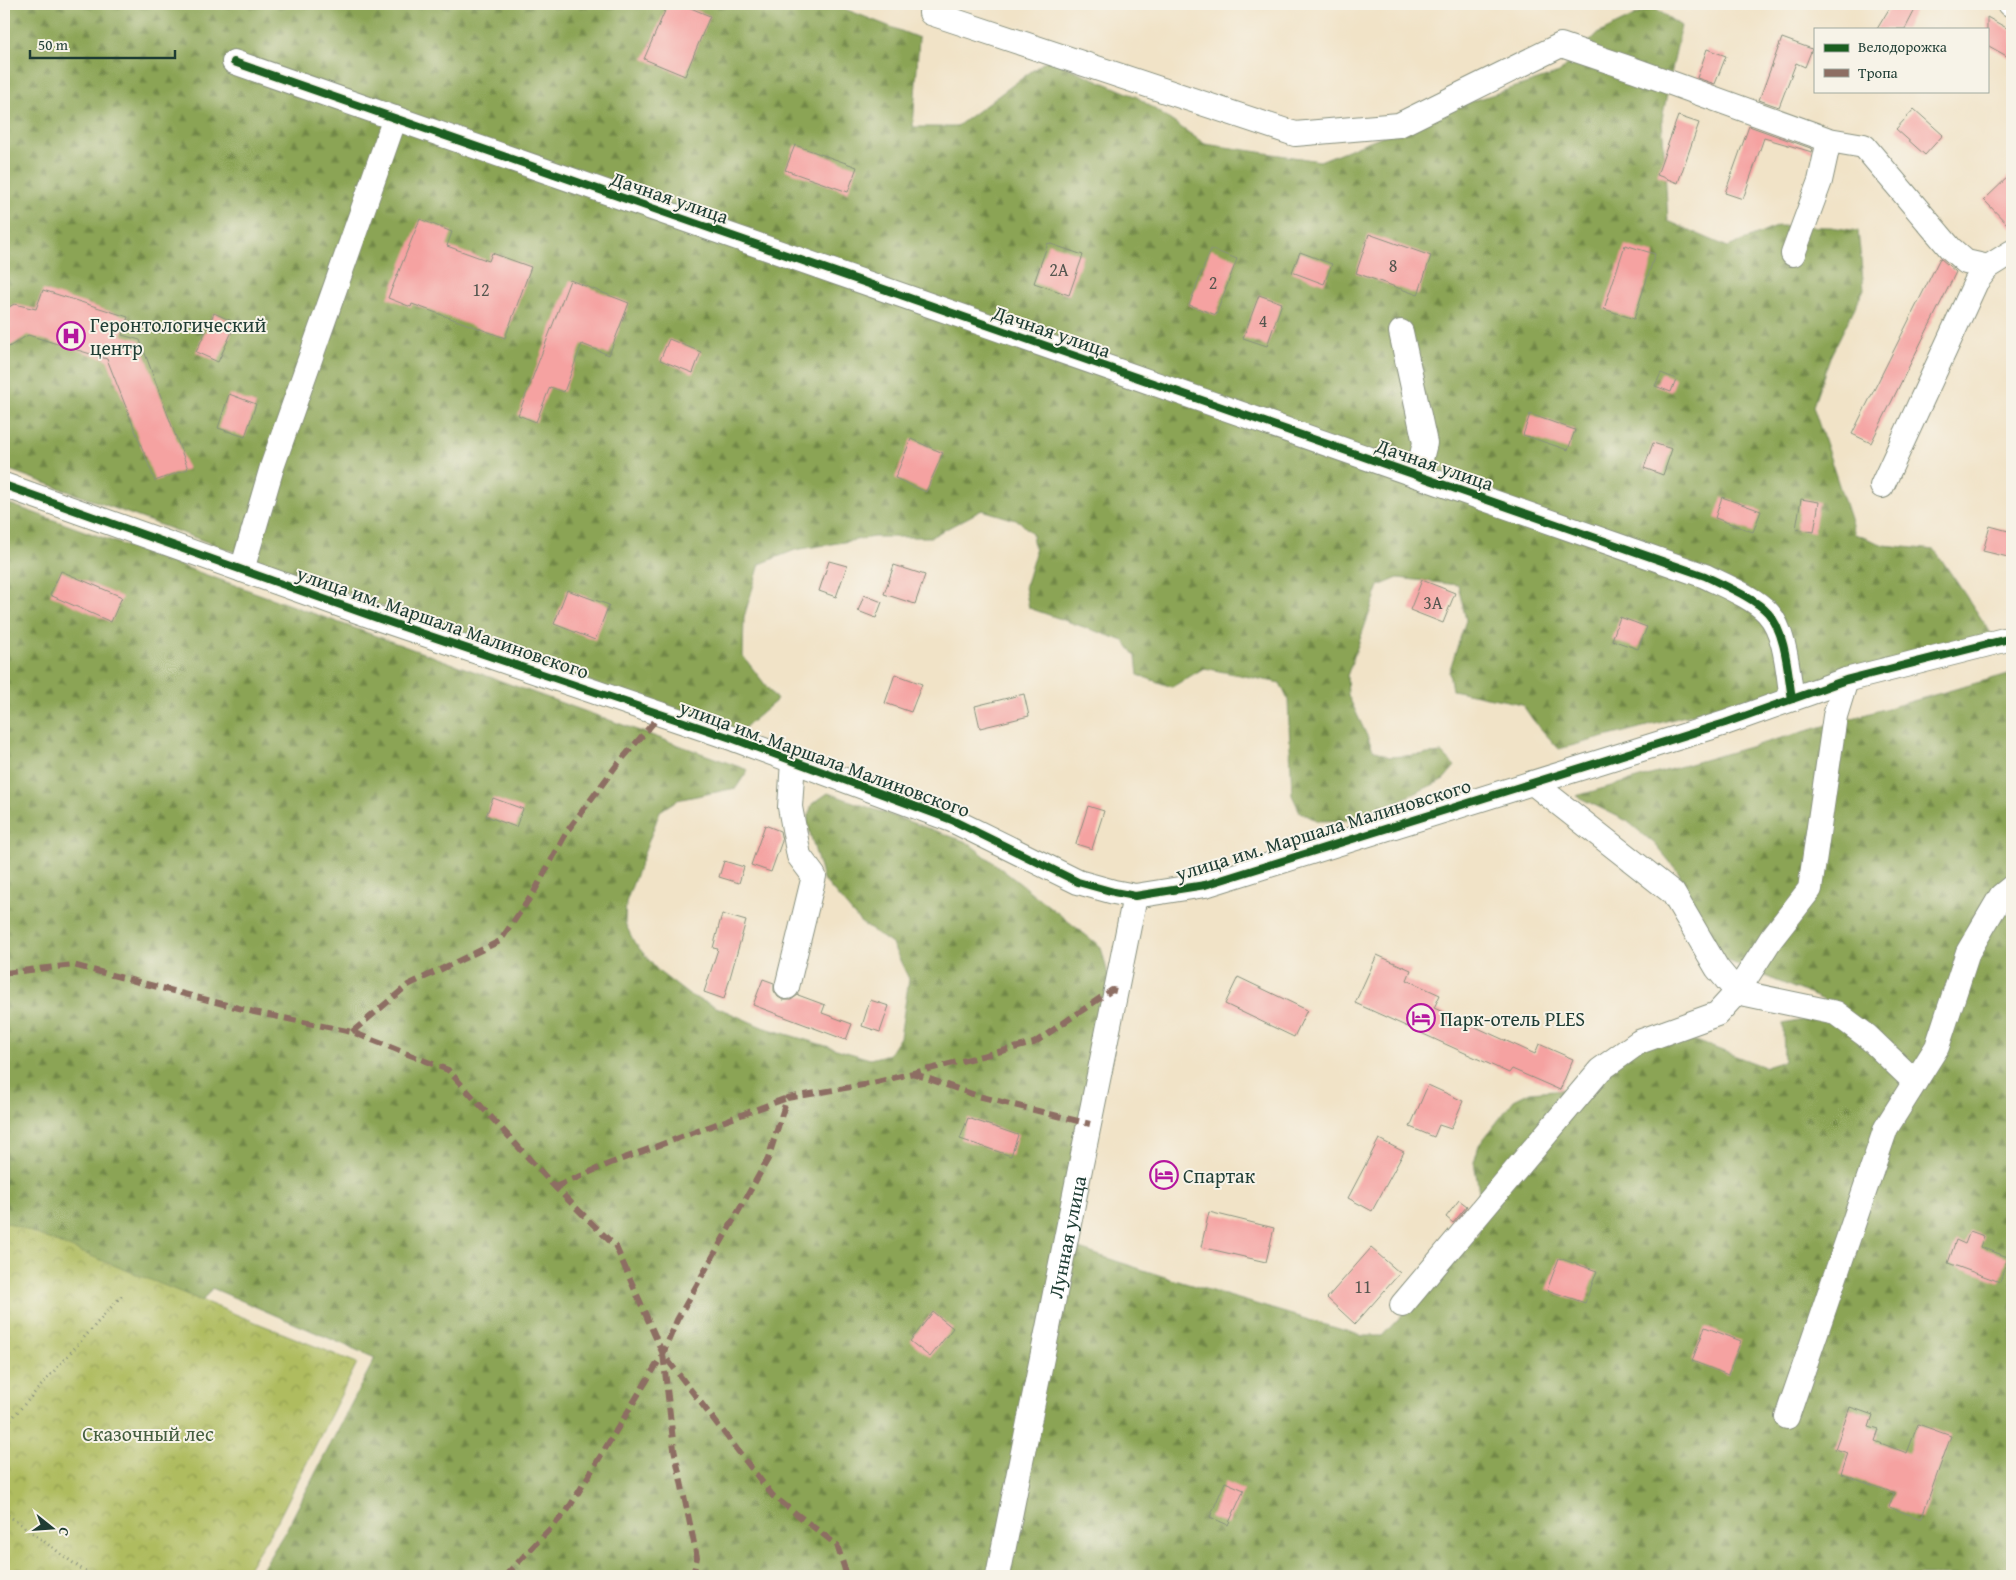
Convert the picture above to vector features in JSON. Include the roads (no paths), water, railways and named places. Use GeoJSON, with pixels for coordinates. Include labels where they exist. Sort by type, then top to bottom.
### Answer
{"type":"FeatureCollection","features":[{"type":"Feature","properties":{"kind":"street"},"geometry":{"type":"LineString","coordinates":[[930,13],[1295,134],[1399,125],[1561,45],[1829,140],[1864,146],[1950,248],[1966,262],[1988,267]]}},
{"type":"Feature","properties":{"kind":"street","name":"Дачная улица"},"geometry":{"type":"LineString","coordinates":[[234,62],[1704,576],[1744,596],[1769,614],[1782,640],[1792,699]]}},
{"type":"Feature","properties":{"kind":"street"},"geometry":{"type":"LineString","coordinates":[[242,570],[272,467],[395,118]]}},
{"type":"Feature","properties":{"kind":"street"},"geometry":{"type":"LineString","coordinates":[[1793,254],[1820,180],[1829,140]]}},
{"type":"Feature","properties":{"kind":"street"},"geometry":{"type":"LineString","coordinates":[[1882,486],[1976,282],[1988,267],[2012,252]]}},
{"type":"Feature","properties":{"kind":"street"},"geometry":{"type":"LineString","coordinates":[[1401,332],[1425,443],[1417,475]]}},
{"type":"Feature","properties":{"kind":"street","name":"улица им. Маршала Малиновского"},"geometry":{"type":"LineString","coordinates":[[4,485],[380,619],[734,739],[952,820],[1078,882],[1135,896],[1205,885],[1725,723],[1846,680],[2012,638]]}},
{"type":"Feature","properties":{"kind":"street"},"geometry":{"type":"LineString","coordinates":[[1402,1305],[1600,1070],[1639,1042],[1717,1014],[1737,992],[1771,939],[1810,889],[1835,716],[1846,680]]}},
{"type":"Feature","properties":{"kind":"street"},"geometry":{"type":"LineString","coordinates":[[788,988],[814,876],[799,856],[790,807],[793,761]]}},
{"type":"Feature","properties":{"kind":"street"},"geometry":{"type":"LineString","coordinates":[[1533,783],[1673,893],[1717,968],[1737,992],[1836,1014],[1867,1036],[1914,1082]]}},
{"type":"Feature","properties":{"kind":"street"},"geometry":{"type":"LineString","coordinates":[[1787,1417],[1886,1128],[1937,1047],[1968,952],[2001,896],[2012,887]]}},
{"type":"Feature","properties":{"kind":"street","name":"Лунная улица"},"geometry":{"type":"LineString","coordinates":[[998,1576],[1135,896]]}},
{"type":"Feature","properties":{"kind":"place","name":"Геронтологический центр"},"geometry":{"type":"Point","coordinates":[71,336]}},
{"type":"Feature","properties":{"kind":"place","name":"Парк-отель PLES"},"geometry":{"type":"Point","coordinates":[1421,1018]}},
{"type":"Feature","properties":{"kind":"place","name":"Спартак"},"geometry":{"type":"Point","coordinates":[1164,1175]}},
{"type":"Feature","properties":{"kind":"park label","name":"Сказочный лес"},"geometry":{"type":"Point","coordinates":[148,1433]}}]}
